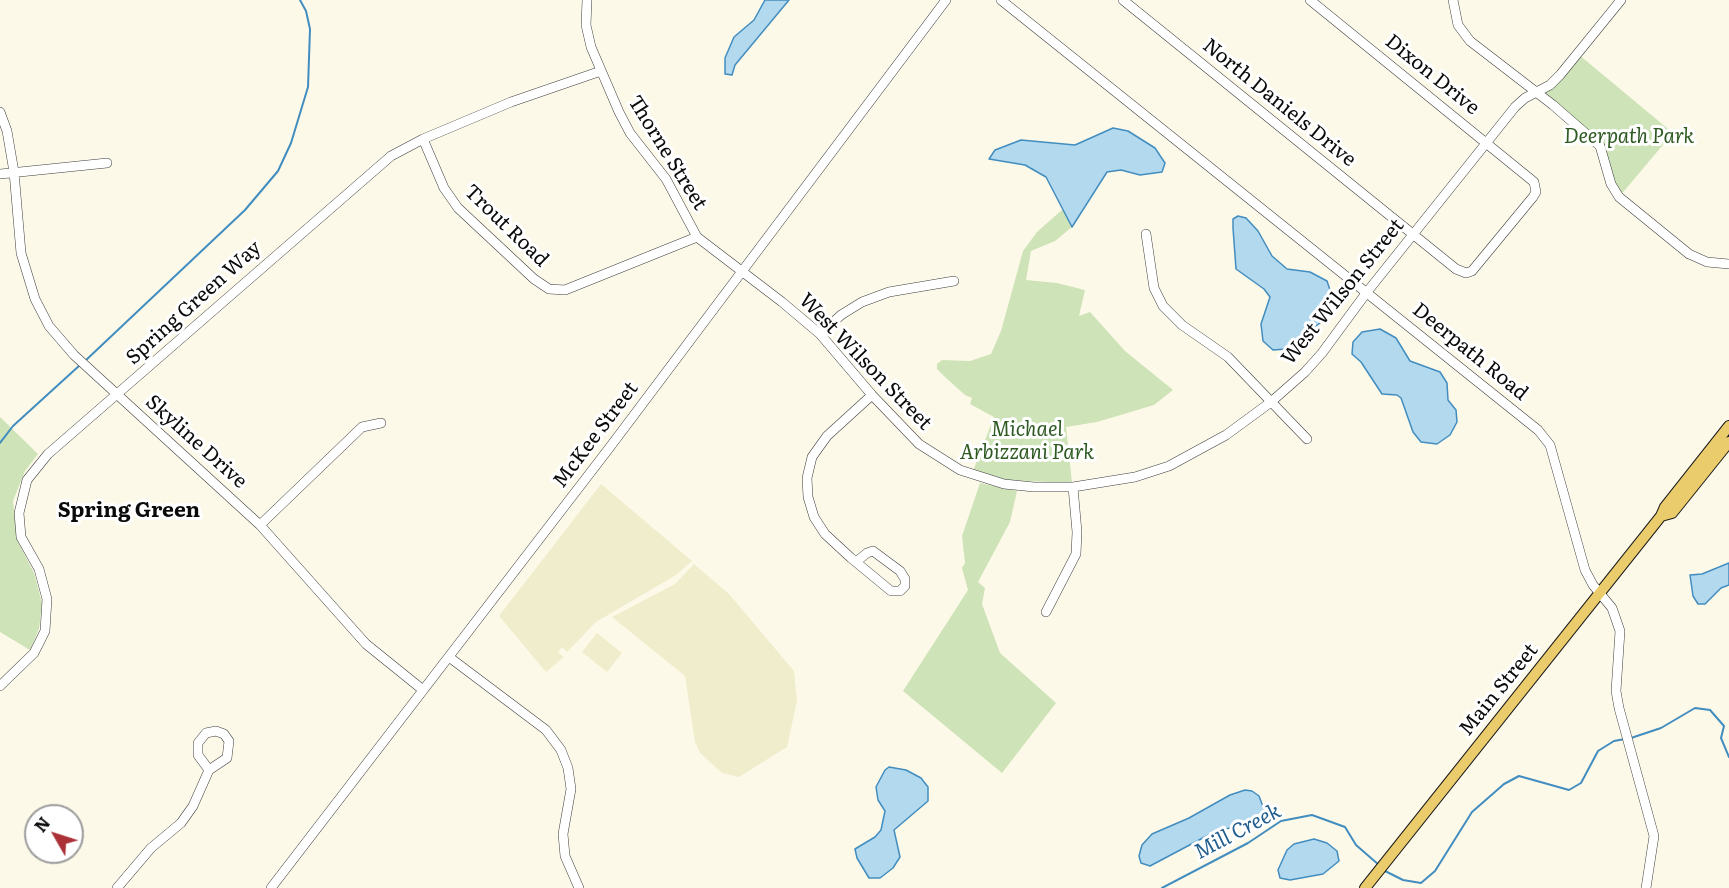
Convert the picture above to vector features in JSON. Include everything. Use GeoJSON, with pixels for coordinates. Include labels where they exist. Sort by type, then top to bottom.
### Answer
{"type":"FeatureCollection","features":[{"type":"Feature","properties":{"kind":"main road","name":"Main Street"},"geometry":{"type":"LineString","coordinates":[[1368,885],[1661,516],[1665,507],[1729,426]]}},
{"type":"Feature","properties":{"kind":"main road","name":"Main Street"},"geometry":{"type":"LineString","coordinates":[[1661,516],[1672,513],[1729,442]]}},
{"type":"Feature","properties":{"kind":"street","name":"Thorne Street"},"geometry":{"type":"LineString","coordinates":[[587,0],[586,25],[601,72],[624,123],[666,179],[697,237],[741,270]]}},
{"type":"Feature","properties":{"kind":"street","name":"McKee Street"},"geometry":{"type":"LineString","coordinates":[[271,888],[449,657],[946,0]]}},
{"type":"Feature","properties":{"kind":"street","name":"Deerpath Road"},"geometry":{"type":"LineString","coordinates":[[1001,0],[1538,430],[1550,445],[1585,570],[1612,608],[1620,631],[1616,691],[1630,755],[1648,809],[1654,836],[1646,888]]}},
{"type":"Feature","properties":{"kind":"street","name":"North Daniels Drive"},"geometry":{"type":"LineString","coordinates":[[1123,0],[1456,269]]}},
{"type":"Feature","properties":{"kind":"street","name":"Dixon Drive"},"geometry":{"type":"LineString","coordinates":[[1310,0],[1531,178],[1536,187],[1533,197],[1477,267],[1466,273],[1456,269]]}},
{"type":"Feature","properties":{"kind":"street"},"geometry":{"type":"LineString","coordinates":[[1453,0],[1458,25],[1470,41],[1587,132],[1600,146],[1611,184],[1624,202],[1697,259],[1729,264]]}},
{"type":"Feature","properties":{"kind":"street","name":"West Wilson Street"},"geometry":{"type":"LineString","coordinates":[[741,270],[820,334],[872,395],[919,444],[960,470],[1004,484],[1034,488],[1073,487],[1135,477],[1169,466],[1226,435],[1272,402],[1305,372],[1515,107],[1550,85],[1560,75],[1621,0]]}},
{"type":"Feature","properties":{"kind":"street","name":"Spring Green Way"},"geometry":{"type":"LineString","coordinates":[[0,686],[34,653],[45,631],[47,599],[39,569],[21,537],[19,513],[27,480],[48,454],[374,169],[423,139],[511,102],[601,72]]}},
{"type":"Feature","properties":{"kind":"street","name":"Skyline Drive"},"geometry":{"type":"LineString","coordinates":[[0,112],[7,131],[14,172],[21,253],[35,299],[49,326],[74,354],[260,525],[366,644],[423,690]]}},
{"type":"Feature","properties":{"kind":"street","name":"Trout Road"},"geometry":{"type":"LineString","coordinates":[[423,139],[444,188],[458,208],[534,279],[549,289],[565,291],[697,237]]}},
{"type":"Feature","properties":{"kind":"street"},"geometry":{"type":"LineString","coordinates":[[0,174],[107,163]]}},
{"type":"Feature","properties":{"kind":"street"},"geometry":{"type":"LineString","coordinates":[[1146,234],[1156,294],[1163,306],[1182,325],[1228,357],[1307,439]]}},
{"type":"Feature","properties":{"kind":"street"},"geometry":{"type":"LineString","coordinates":[[820,334],[841,315],[862,302],[889,292],[954,281]]}},
{"type":"Feature","properties":{"kind":"street"},"geometry":{"type":"LineString","coordinates":[[856,562],[873,551],[900,572],[905,586],[900,591],[891,591],[856,562],[825,534],[814,517],[808,497],[807,478],[812,457],[827,436],[872,395]]}},
{"type":"Feature","properties":{"kind":"street"},"geometry":{"type":"LineString","coordinates":[[260,525],[362,426],[381,423]]}},
{"type":"Feature","properties":{"kind":"street"},"geometry":{"type":"LineString","coordinates":[[1047,612],[1076,555],[1077,532],[1073,487]]}},
{"type":"Feature","properties":{"kind":"street"},"geometry":{"type":"LineString","coordinates":[[449,657],[546,730],[561,750],[568,768],[571,789],[564,834],[565,856],[579,888]]}},
{"type":"Feature","properties":{"kind":"street"},"geometry":{"type":"LineString","coordinates":[[117,888],[150,848],[181,823],[193,806],[208,770]]}},
{"type":"Feature","properties":{"kind":"shaded area"},"geometry":{"type":"Polygon","coordinates":[[[601,484],[692,561],[676,575],[596,622],[567,652],[562,647],[558,652],[564,657],[546,672],[499,616],[601,484]]]}},
{"type":"Feature","properties":{"kind":"shaded area"},"geometry":{"type":"Polygon","coordinates":[[[694,564],[729,594],[794,671],[797,701],[787,747],[739,777],[722,773],[700,753],[695,742],[685,676],[612,617],[675,584],[694,564]]]}},
{"type":"Feature","properties":{"kind":"shaded area"},"geometry":{"type":"Polygon","coordinates":[[[597,633],[622,653],[607,672],[582,652],[597,633]]]}},
{"type":"Feature","properties":{"kind":"green space","name":"Deerpath Park"},"geometry":{"type":"Polygon","coordinates":[[[1578,54],[1673,133],[1619,197],[1604,154],[1536,92],[1578,54]]]}},
{"type":"Feature","properties":{"kind":"green space","name":"Michael Arbizzani Park"},"geometry":{"type":"Polygon","coordinates":[[[1063,209],[1072,227],[1055,241],[1031,251],[1026,280],[1057,283],[1085,290],[1079,316],[1090,312],[1125,351],[1173,390],[1154,405],[1097,422],[1066,427],[1072,483],[1003,480],[973,471],[994,417],[970,404],[972,398],[965,395],[945,377],[937,369],[937,364],[942,360],[970,361],[991,354],[1001,331],[1023,251],[1037,232],[1063,209]]]}},
{"type":"Feature","properties":{"kind":"green space"},"geometry":{"type":"Polygon","coordinates":[[[0,417],[38,454],[25,471],[13,501],[18,542],[34,573],[42,603],[39,629],[30,650],[0,632],[0,417]]]}},
{"type":"Feature","properties":{"kind":"green space"},"geometry":{"type":"Polygon","coordinates":[[[980,483],[1017,491],[1010,522],[978,582],[985,588],[982,604],[1000,653],[1056,703],[1002,773],[903,691],[968,590],[962,568],[965,563],[962,536],[980,483]]]}},
{"type":"Feature","properties":{"kind":"water"},"geometry":{"type":"Polygon","coordinates":[[[765,0],[789,0],[735,65],[732,75],[725,74],[725,58],[734,37],[754,20],[765,0]]]}},
{"type":"Feature","properties":{"kind":"water"},"geometry":{"type":"Polygon","coordinates":[[[1113,128],[1128,131],[1155,148],[1165,163],[1162,172],[1140,175],[1121,170],[1107,172],[1072,227],[1046,177],[1025,165],[989,159],[995,150],[1021,140],[1075,145],[1113,128]]]}},
{"type":"Feature","properties":{"kind":"water"},"geometry":{"type":"Polygon","coordinates":[[[1238,216],[1246,218],[1258,231],[1272,256],[1287,269],[1310,272],[1327,281],[1332,296],[1324,320],[1286,349],[1273,350],[1263,341],[1261,324],[1270,297],[1264,289],[1236,269],[1233,219],[1238,216]]]}},
{"type":"Feature","properties":{"kind":"water"},"geometry":{"type":"Polygon","coordinates":[[[1380,329],[1396,338],[1410,361],[1440,372],[1447,383],[1448,400],[1456,410],[1457,422],[1450,435],[1437,444],[1421,442],[1413,432],[1401,398],[1397,395],[1382,394],[1361,362],[1352,354],[1353,342],[1362,332],[1380,329]]]}},
{"type":"Feature","properties":{"kind":"water"},"geometry":{"type":"Polygon","coordinates":[[[1729,563],[1729,585],[1721,588],[1705,604],[1698,604],[1693,596],[1690,575],[1702,574],[1729,563]]]}},
{"type":"Feature","properties":{"kind":"water"},"geometry":{"type":"Polygon","coordinates":[[[889,767],[906,770],[921,778],[928,787],[928,801],[894,830],[900,857],[893,868],[880,878],[869,878],[857,858],[855,849],[875,837],[881,830],[885,811],[878,800],[876,787],[889,767]]]}},
{"type":"Feature","properties":{"kind":"water"},"geometry":{"type":"Polygon","coordinates":[[[1245,790],[1252,791],[1259,796],[1265,812],[1253,823],[1216,831],[1150,866],[1141,863],[1139,856],[1142,845],[1152,834],[1189,818],[1230,795],[1245,790]]]}},
{"type":"Feature","properties":{"kind":"water"},"geometry":{"type":"Polygon","coordinates":[[[1314,839],[1327,843],[1337,851],[1339,861],[1323,874],[1290,880],[1280,878],[1278,870],[1287,850],[1294,844],[1314,839]]]}},
{"type":"Feature","properties":{"kind":"waterway"},"geometry":{"type":"LineString","coordinates":[[85,361],[245,210],[278,171],[291,143],[308,87],[310,29],[306,11],[300,0]]}},
{"type":"Feature","properties":{"kind":"waterway"},"geometry":{"type":"LineString","coordinates":[[0,443],[13,426],[80,365]]}},
{"type":"Feature","properties":{"kind":"waterway","name":"Mill Creek"},"geometry":{"type":"LineString","coordinates":[[1631,738],[1661,728],[1695,708],[1710,710],[1724,726],[1721,738],[1729,757]]}},
{"type":"Feature","properties":{"kind":"waterway","name":"Mill Creek"},"geometry":{"type":"LineString","coordinates":[[1385,871],[1403,880],[1421,883],[1435,871],[1472,812],[1504,784],[1519,776],[1569,790],[1581,783],[1598,751],[1614,741],[1625,739]]}},
{"type":"Feature","properties":{"kind":"waterway","name":"Mill Creek"},"geometry":{"type":"LineString","coordinates":[[1162,888],[1248,843],[1281,821],[1312,815],[1345,827],[1356,845],[1379,865]]}},
{"type":"Feature","properties":{"kind":"district","name":"Spring Green"},"geometry":{"type":"Point","coordinates":[129,511]}}]}
